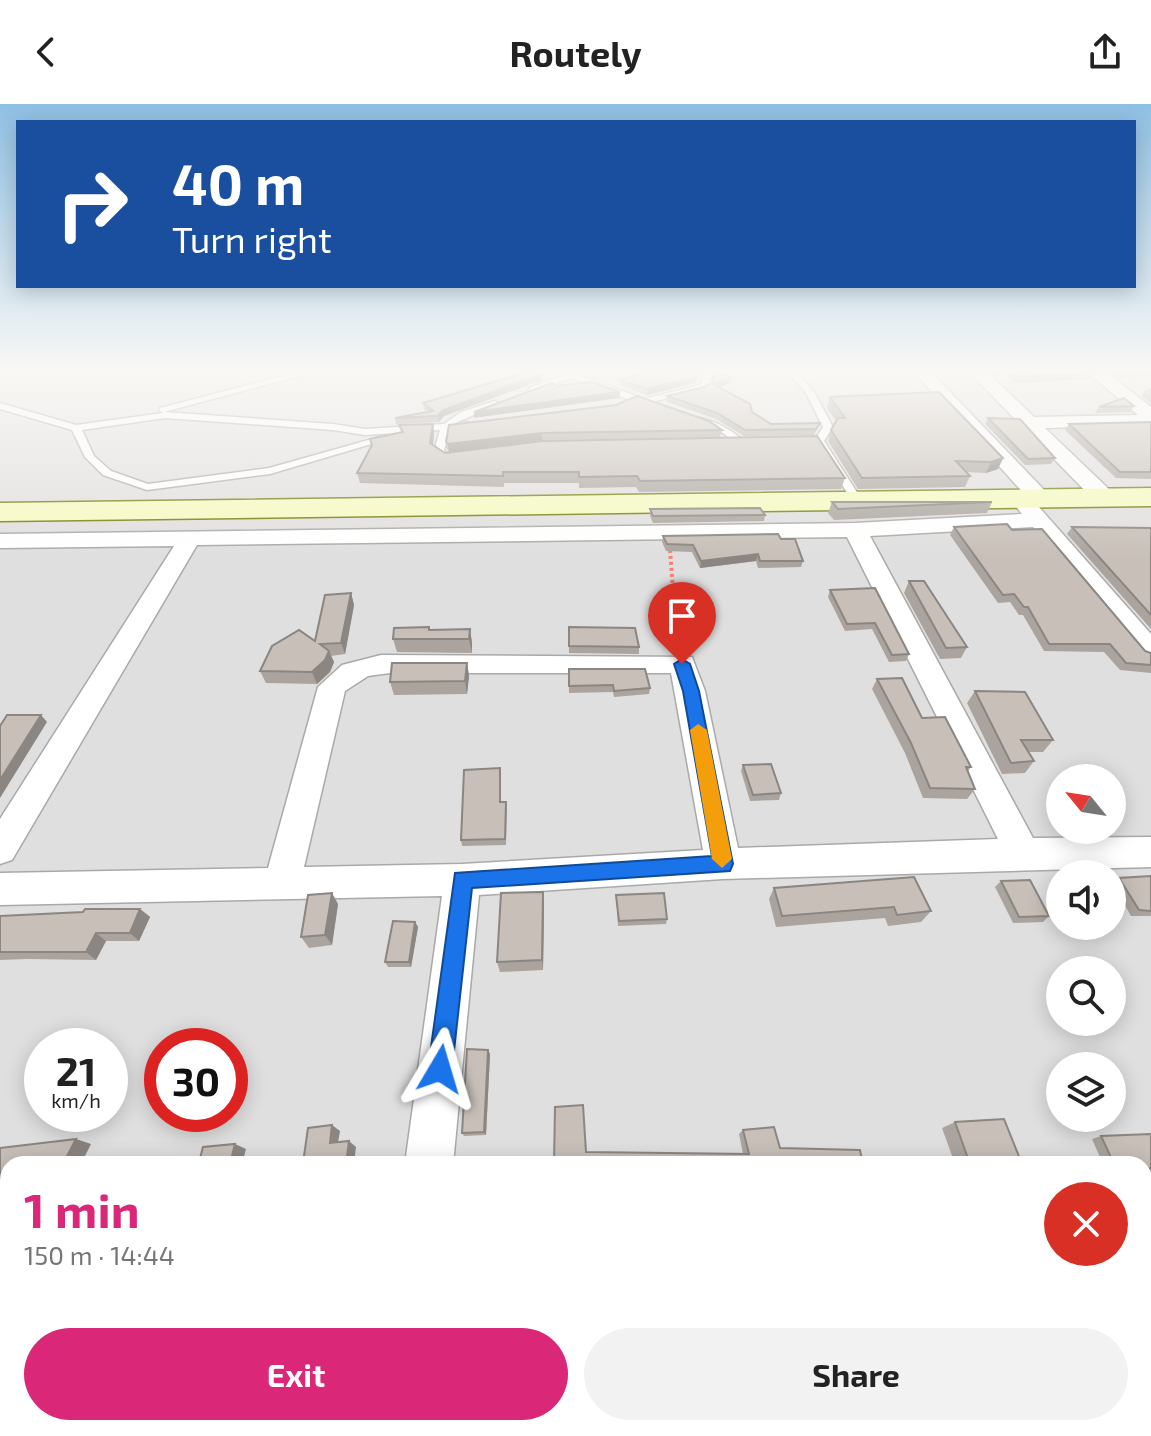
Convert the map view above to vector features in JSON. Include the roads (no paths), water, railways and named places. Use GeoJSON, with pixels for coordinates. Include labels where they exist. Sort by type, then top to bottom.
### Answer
{"type":"FeatureCollection","features":[{"type":"Feature","properties":{"kind":"street"},"geometry":{"type":"LineString","coordinates":[[972,432],[1151,651]]}},
{"type":"Feature","properties":{"kind":"street"},"geometry":{"type":"LineString","coordinates":[[1038,432],[1106,499]]}},
{"type":"Feature","properties":{"kind":"street"},"geometry":{"type":"LineString","coordinates":[[0,541],[855,530],[1033,506],[1151,497]]}},
{"type":"Feature","properties":{"kind":"street"},"geometry":{"type":"LineString","coordinates":[[3,515],[857,500],[1033,506]]}},
{"type":"Feature","properties":{"kind":"street"},"geometry":{"type":"LineString","coordinates":[[855,530],[1023,853]]}},
{"type":"Feature","properties":{"kind":"street"},"geometry":{"type":"LineString","coordinates":[[0,849],[189,540]]}},
{"type":"Feature","properties":{"kind":"street"},"geometry":{"type":"LineString","coordinates":[[282,881],[332,687],[347,672],[367,665],[390,664],[682,664],[691,691],[723,864]]}},
{"type":"Feature","properties":{"kind":"street"},"geometry":{"type":"LineString","coordinates":[[0,889],[282,881],[462,880],[723,864],[1023,853],[1151,852]]}},
{"type":"Feature","properties":{"kind":"street"},"geometry":{"type":"LineString","coordinates":[[430,1156],[462,880]]}},
{"type":"Feature","properties":{"kind":"lane"},"geometry":{"type":"LineString","coordinates":[[78,432],[90,457],[107,473],[147,487],[270,471],[377,443],[399,432]]}},
{"type":"Feature","properties":{"kind":"lane"},"geometry":{"type":"LineString","coordinates":[[442,432],[439,451],[446,458],[472,454]]}},
{"type":"Feature","properties":{"kind":"lane"},"geometry":{"type":"LineString","coordinates":[[727,432],[740,442]]}},
{"type":"Feature","properties":{"kind":"lane"},"geometry":{"type":"LineString","coordinates":[[819,441],[825,432]]}},
{"type":"Feature","properties":{"kind":"lane"},"geometry":{"type":"LineString","coordinates":[[803,441],[819,441]]}},
{"type":"Feature","properties":{"kind":"lane"},"geometry":{"type":"LineString","coordinates":[[819,441],[857,500]]}},
{"type":"Feature","properties":{"kind":"lane"},"geometry":{"type":"LineString","coordinates":[[726,442],[755,442]]}}]}
